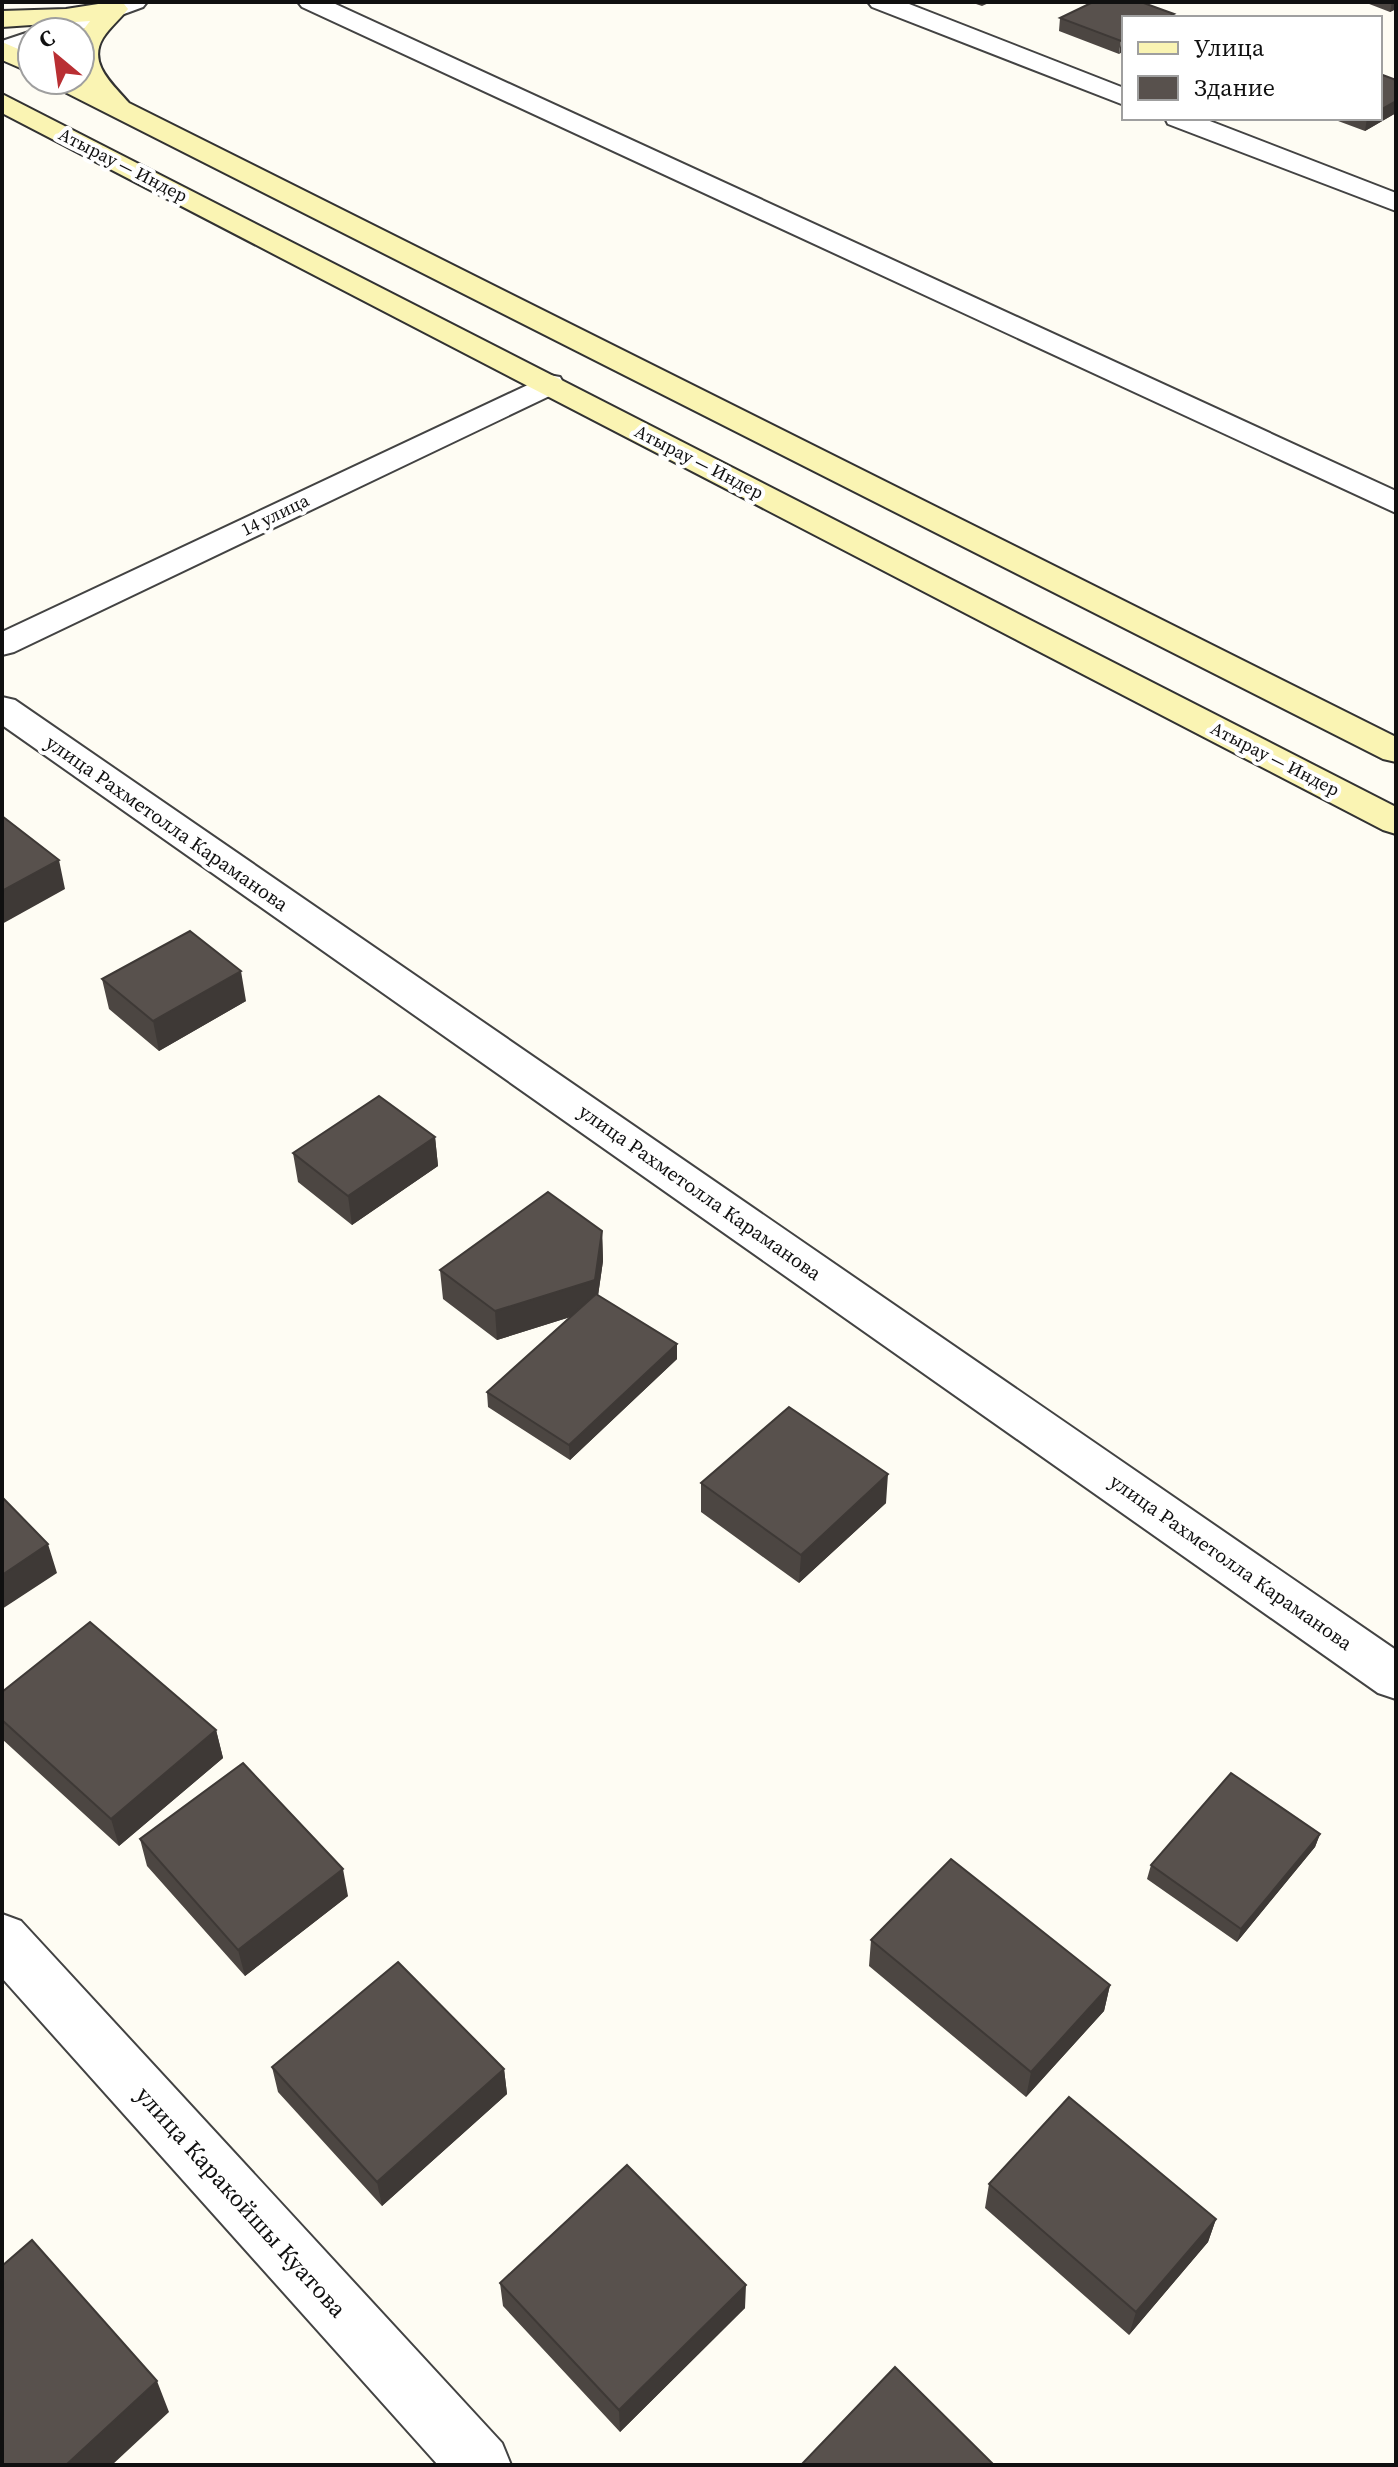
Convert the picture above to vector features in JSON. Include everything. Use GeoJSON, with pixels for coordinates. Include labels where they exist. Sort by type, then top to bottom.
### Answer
{"type":"FeatureCollection","features":[{"type":"Feature","properties":{"kind":"main road"},"geometry":{"type":"LineString","coordinates":[[2,19],[55,18],[125,5]]}},
{"type":"Feature","properties":{"kind":"main road"},"geometry":{"type":"LineString","coordinates":[[119,108],[96,82],[87,66],[84,49],[89,34],[125,5]]}},
{"type":"Feature","properties":{"kind":"main road"},"geometry":{"type":"LineString","coordinates":[[95,96],[1396,751]]}},
{"type":"Feature","properties":{"kind":"main road","name":"Атырау — Индер"},"geometry":{"type":"LineString","coordinates":[[2,102],[1396,822]]}},
{"type":"Feature","properties":{"kind":"street"},"geometry":{"type":"LineString","coordinates":[[311,2],[1396,503]]}},
{"type":"Feature","properties":{"kind":"street"},"geometry":{"type":"LineString","coordinates":[[881,2],[1122,96]]}},
{"type":"Feature","properties":{"kind":"street"},"geometry":{"type":"LineString","coordinates":[[95,16],[125,5]]}},
{"type":"Feature","properties":{"kind":"street"},"geometry":{"type":"LineString","coordinates":[[1183,120],[1396,203]]}},
{"type":"Feature","properties":{"kind":"street","name":"14 улица"},"geometry":{"type":"LineString","coordinates":[[2,645],[549,384]]}},
{"type":"Feature","properties":{"kind":"street","name":"улица Рахметолла Караманова"},"geometry":{"type":"LineString","coordinates":[[2,708],[1396,1678]]}},
{"type":"Feature","properties":{"kind":"street","name":"улица Каракойшы Куатова"},"geometry":{"type":"LineString","coordinates":[[2,1939],[480,2465]]}},
{"type":"Feature","properties":{"kind":"building"},"geometry":{"type":"Polygon","coordinates":[[[1093,2],[1141,2],[1174,14],[1122,16],[1121,41],[1060,18],[1093,2]]]}},
{"type":"Feature","properties":{"kind":"building"},"geometry":{"type":"Polygon","coordinates":[[[1382,75],[1396,80],[1396,101],[1382,109],[1382,75]]]}},
{"type":"Feature","properties":{"kind":"building"},"geometry":{"type":"Polygon","coordinates":[[[2,816],[59,860],[2,891],[2,816]]]}},
{"type":"Feature","properties":{"kind":"building"},"geometry":{"type":"Polygon","coordinates":[[[190,931],[241,971],[153,1021],[102,979],[190,931]]]}},
{"type":"Feature","properties":{"kind":"building"},"geometry":{"type":"Polygon","coordinates":[[[379,1096],[435,1137],[348,1196],[293,1153],[379,1096]]]}},
{"type":"Feature","properties":{"kind":"building"},"geometry":{"type":"Polygon","coordinates":[[[548,1192],[602,1231],[595,1280],[495,1311],[440,1270],[548,1192]]]}},
{"type":"Feature","properties":{"kind":"building"},"geometry":{"type":"Polygon","coordinates":[[[596,1294],[677,1344],[569,1445],[487,1392],[596,1294]]]}},
{"type":"Feature","properties":{"kind":"building"},"geometry":{"type":"Polygon","coordinates":[[[789,1407],[888,1474],[801,1555],[701,1483],[789,1407]]]}},
{"type":"Feature","properties":{"kind":"building"},"geometry":{"type":"Polygon","coordinates":[[[2,1497],[48,1544],[2,1575],[2,1497]]]}},
{"type":"Feature","properties":{"kind":"building"},"geometry":{"type":"Polygon","coordinates":[[[90,1622],[216,1730],[111,1819],[2,1720],[2,1692],[90,1622]]]}},
{"type":"Feature","properties":{"kind":"building"},"geometry":{"type":"Polygon","coordinates":[[[243,1763],[343,1869],[238,1950],[140,1839],[243,1763]]]}},
{"type":"Feature","properties":{"kind":"building"},"geometry":{"type":"Polygon","coordinates":[[[1231,1773],[1320,1834],[1241,1929],[1151,1865],[1231,1773]]]}},
{"type":"Feature","properties":{"kind":"building"},"geometry":{"type":"Polygon","coordinates":[[[951,1859],[1110,1985],[1031,2072],[871,1940],[951,1859]]]}},
{"type":"Feature","properties":{"kind":"building"},"geometry":{"type":"Polygon","coordinates":[[[398,1962],[504,2069],[377,2182],[272,2067],[398,1962]]]}},
{"type":"Feature","properties":{"kind":"building"},"geometry":{"type":"Polygon","coordinates":[[[1069,2097],[1216,2219],[1136,2312],[989,2184],[1069,2097]]]}},
{"type":"Feature","properties":{"kind":"building"},"geometry":{"type":"Polygon","coordinates":[[[627,2165],[746,2285],[619,2410],[500,2283],[627,2165]]]}},
{"type":"Feature","properties":{"kind":"building"},"geometry":{"type":"Polygon","coordinates":[[[32,2240],[157,2381],[66,2465],[2,2465],[2,2266],[32,2240]]]}},
{"type":"Feature","properties":{"kind":"building"},"geometry":{"type":"Polygon","coordinates":[[[895,2367],[994,2465],[801,2465],[895,2367]]]}}]}
